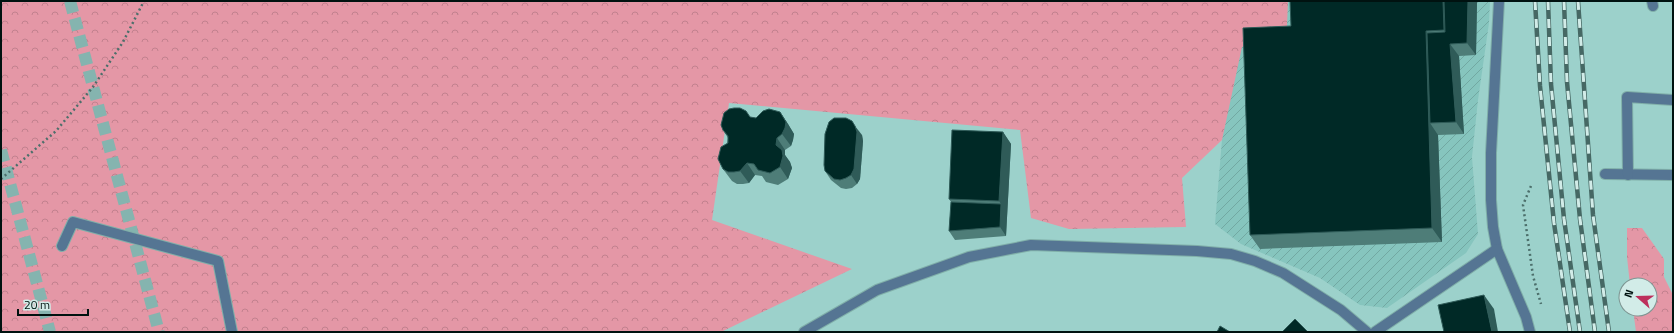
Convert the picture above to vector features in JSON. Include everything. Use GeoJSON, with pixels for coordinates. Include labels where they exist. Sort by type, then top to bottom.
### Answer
{"type":"FeatureCollection","features":[{"type":"Feature","properties":{"kind":"street"},"geometry":{"type":"LineString","coordinates":[[1499,1],[1491,153],[1491,200],[1493,227],[1497,249],[1530,332]]}},
{"type":"Feature","properties":{"kind":"street"},"geometry":{"type":"LineString","coordinates":[[1628,175],[1627,97],[1673,100]]}},
{"type":"Feature","properties":{"kind":"street"},"geometry":{"type":"LineString","coordinates":[[1605,174],[1673,175]]}},
{"type":"Feature","properties":{"kind":"street"},"geometry":{"type":"LineString","coordinates":[[62,246],[73,222],[218,261],[232,332]]}},
{"type":"Feature","properties":{"kind":"street"},"geometry":{"type":"LineString","coordinates":[[804,332],[877,290],[970,257],[1031,245],[1197,251],[1231,254],[1255,261],[1283,273],[1341,310],[1367,332]]}},
{"type":"Feature","properties":{"kind":"street"},"geometry":{"type":"LineString","coordinates":[[1375,332],[1497,249]]}},
{"type":"Feature","properties":{"kind":"path"},"geometry":{"type":"LineString","coordinates":[[1,179],[56,131],[93,87],[124,42],[144,1]]}},
{"type":"Feature","properties":{"kind":"path"},"geometry":{"type":"LineString","coordinates":[[1531,186],[1528,190],[1523,205],[1533,276],[1542,309]]}},
{"type":"Feature","properties":{"kind":"shaded area"},"geometry":{"type":"Polygon","coordinates":[[[1235,1],[1490,1],[1489,23],[1478,100],[1472,157],[1478,234],[1466,253],[1387,308],[1360,305],[1320,278],[1241,244],[1215,224],[1232,19],[1235,1]]]}},
{"type":"Feature","properties":{"kind":"green space"},"geometry":{"type":"Polygon","coordinates":[[[1,1],[1288,1],[1287,26],[1242,47],[1222,140],[1182,178],[1186,227],[1069,229],[1031,218],[1020,130],[729,103],[712,220],[852,269],[721,332],[1,332],[1,1]]]}},
{"type":"Feature","properties":{"kind":"green space"},"geometry":{"type":"Polygon","coordinates":[[[1627,228],[1642,228],[1664,259],[1664,277],[1673,295],[1673,332],[1636,332],[1634,317],[1658,317],[1658,277],[1629,277],[1627,257],[1627,228]]]}},
{"type":"Feature","properties":{"kind":"building"},"geometry":{"type":"Polygon","coordinates":[[[1290,1],[1443,1],[1444,30],[1426,31],[1432,228],[1250,235],[1243,28],[1291,26],[1290,1]]]}},
{"type":"Feature","properties":{"kind":"building"},"geometry":{"type":"Polygon","coordinates":[[[1444,1],[1468,1],[1467,43],[1450,44],[1456,122],[1430,123],[1427,33],[1445,32],[1444,1]]]}},
{"type":"Feature","properties":{"kind":"building"},"geometry":{"type":"Polygon","coordinates":[[[740,108],[746,111],[750,117],[756,118],[763,111],[769,109],[780,112],[786,122],[782,134],[777,138],[776,145],[782,150],[783,156],[780,167],[770,173],[758,170],[754,164],[747,163],[740,171],[728,172],[723,169],[718,159],[721,147],[728,143],[728,136],[721,125],[724,113],[729,109],[740,108]]]}},
{"type":"Feature","properties":{"kind":"building"},"geometry":{"type":"Polygon","coordinates":[[[834,118],[846,118],[852,121],[857,132],[854,169],[851,175],[840,180],[834,179],[825,171],[824,165],[825,134],[829,122],[834,118]]]}},
{"type":"Feature","properties":{"kind":"building"},"geometry":{"type":"Polygon","coordinates":[[[952,130],[1003,132],[999,201],[949,199],[952,130]]]}},
{"type":"Feature","properties":{"kind":"building"},"geometry":{"type":"Polygon","coordinates":[[[951,202],[1001,204],[1000,227],[949,231],[951,202]]]}},
{"type":"Feature","properties":{"kind":"building"},"geometry":{"type":"Polygon","coordinates":[[[1484,295],[1492,332],[1444,332],[1438,305],[1484,295]]]}},
{"type":"Feature","properties":{"kind":"building"},"geometry":{"type":"Polygon","coordinates":[[[1295,319],[1308,332],[1282,332],[1295,319]]]}},
{"type":"Feature","properties":{"kind":"building"},"geometry":{"type":"Polygon","coordinates":[[[1220,326],[1230,332],[1217,332],[1220,326]]]}},
{"type":"Feature","properties":{"kind":"tunnel"},"geometry":{"type":"LineString","coordinates":[[70,1],[159,332]]}},
{"type":"Feature","properties":{"kind":"tunnel"},"geometry":{"type":"LineString","coordinates":[[1,150],[50,332]]}},
{"type":"Feature","properties":{"kind":"railway"},"geometry":{"type":"LineString","coordinates":[[1535,1],[1540,86],[1554,223],[1570,332]]}},
{"type":"Feature","properties":{"kind":"railway"},"geometry":{"type":"LineString","coordinates":[[1548,1],[1551,84],[1564,219],[1580,332]]}},
{"type":"Feature","properties":{"kind":"railway"},"geometry":{"type":"LineString","coordinates":[[1564,1],[1567,82],[1580,219],[1595,332]]}},
{"type":"Feature","properties":{"kind":"railway"},"geometry":{"type":"LineString","coordinates":[[1578,1],[1593,215],[1609,332]]}}]}
